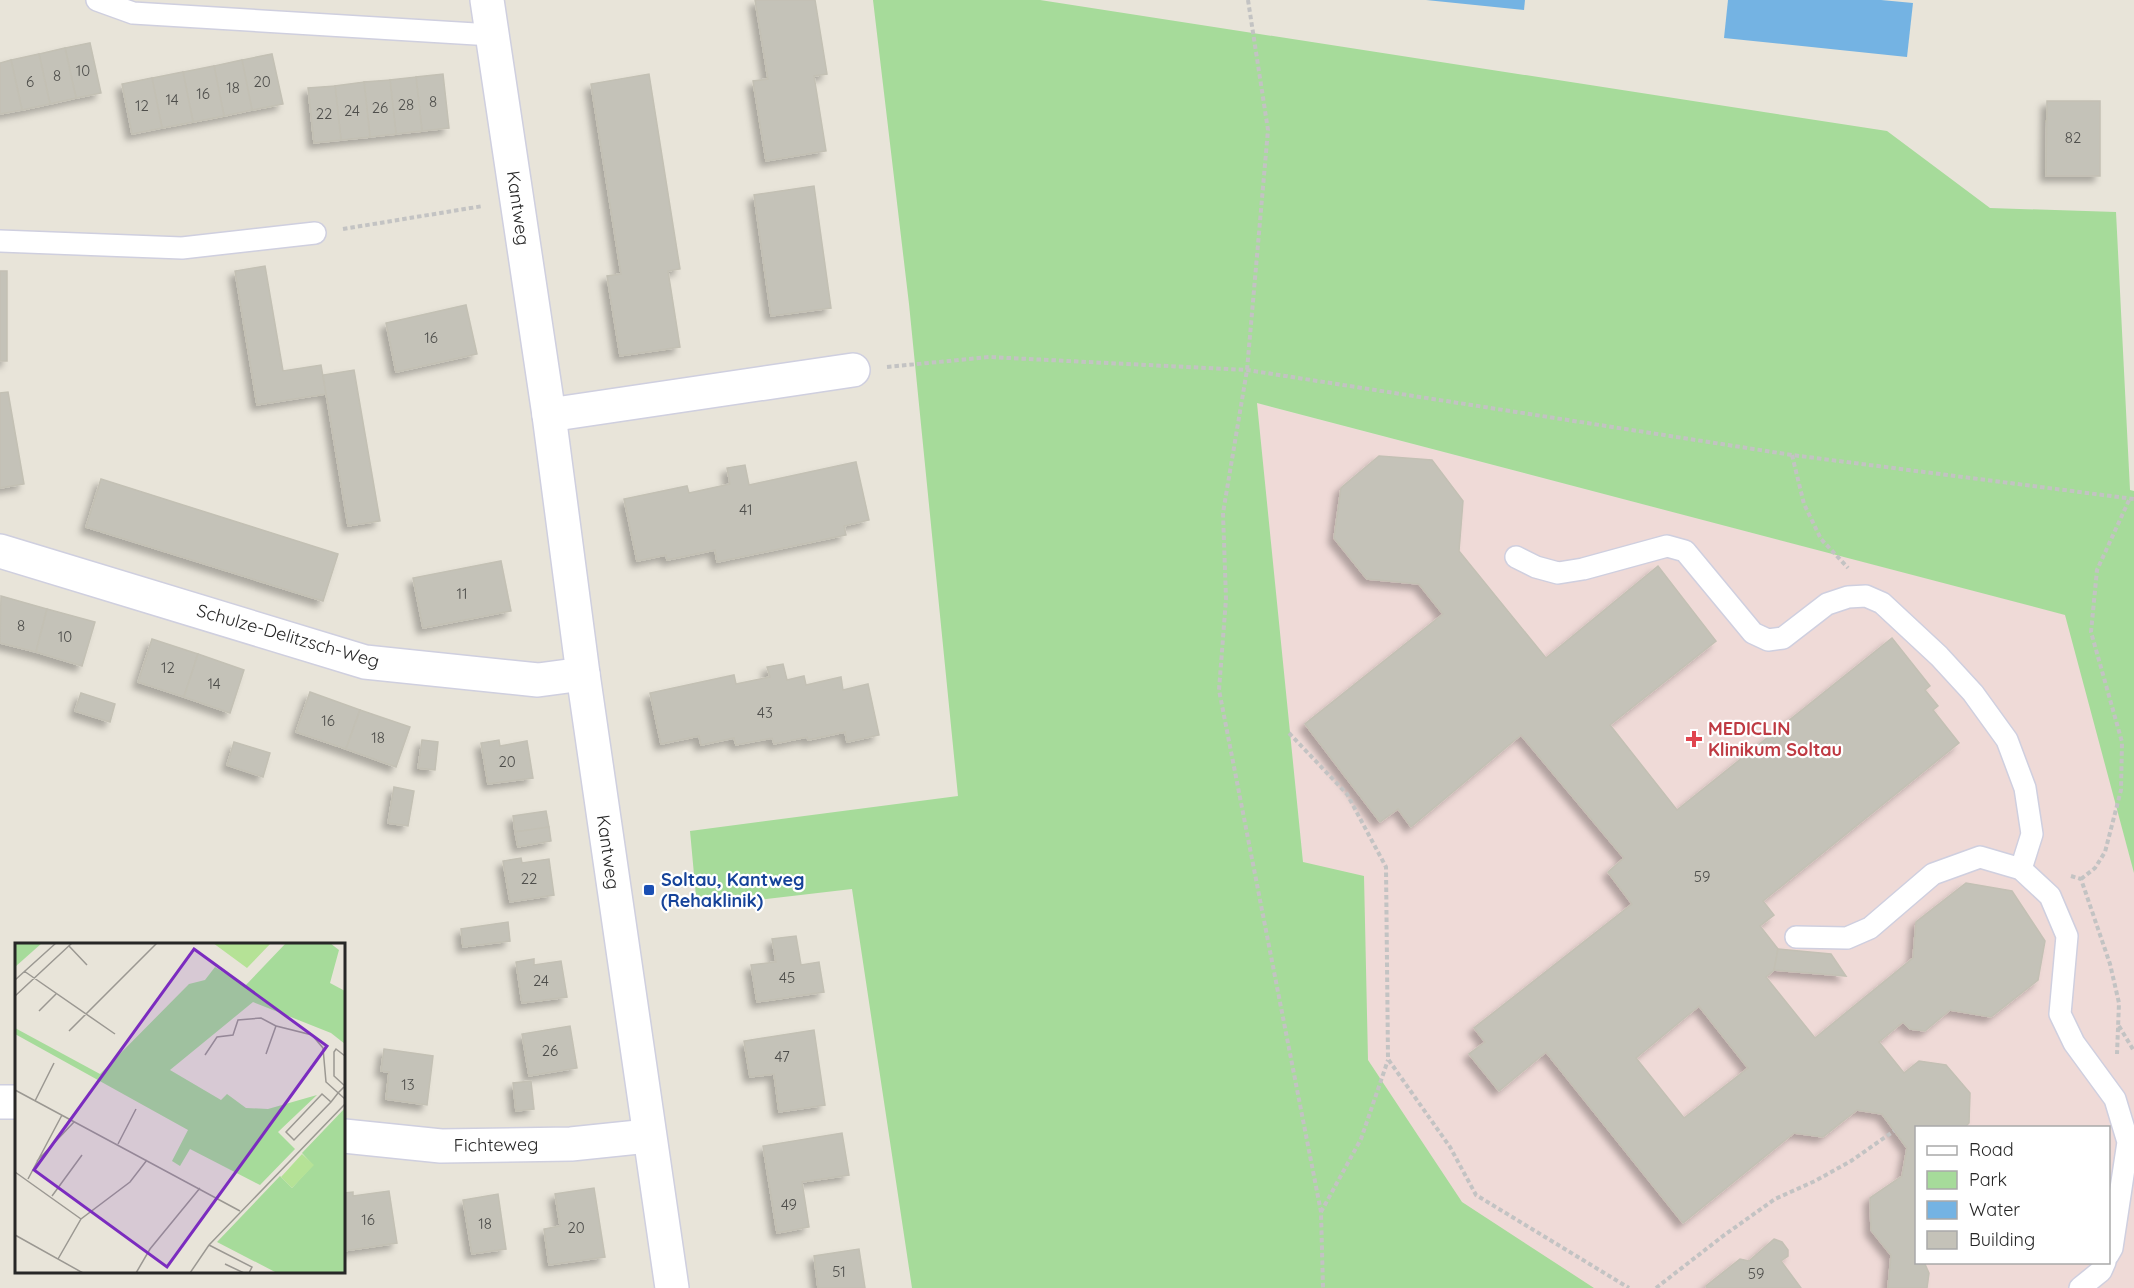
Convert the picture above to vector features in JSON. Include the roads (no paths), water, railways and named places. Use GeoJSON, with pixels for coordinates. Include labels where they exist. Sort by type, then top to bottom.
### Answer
{"type":"FeatureCollection","features":[{"type":"Feature","properties":{"kind":"street","name":"Kantweg"},"geometry":{"type":"LineString","coordinates":[[487,0],[549,415],[648,1136],[672,1288]]}},
{"type":"Feature","properties":{"kind":"street"},"geometry":{"type":"LineString","coordinates":[[549,415],[853,370]]}},
{"type":"Feature","properties":{"kind":"street","name":"Schulze-Delitzsch-Weg"},"geometry":{"type":"LineString","coordinates":[[0,551],[365,662],[538,680],[583,674]]}},
{"type":"Feature","properties":{"kind":"street","name":"Fichteweg"},"geometry":{"type":"LineString","coordinates":[[345,1136],[441,1146],[571,1144],[648,1136]]}},
{"type":"Feature","properties":{"kind":"lane"},"geometry":{"type":"LineString","coordinates":[[97,0],[133,13],[492,35]]}},
{"type":"Feature","properties":{"kind":"lane"},"geometry":{"type":"LineString","coordinates":[[0,240],[182,248],[315,234]]}},
{"type":"Feature","properties":{"kind":"lane"},"geometry":{"type":"LineString","coordinates":[[1515,557],[1536,567],[1558,573],[1583,569],[1666,546],[1685,551],[1753,633],[1768,640],[1783,638],[1827,604],[1848,597],[1866,596],[1882,603],[1939,656],[1973,693],[2007,740],[2025,788],[2032,834],[2026,874]]}},
{"type":"Feature","properties":{"kind":"lane"},"geometry":{"type":"LineString","coordinates":[[1796,937],[1847,938],[1870,928],[1933,874],[1980,857],[2026,874],[2050,896],[2067,936],[2060,1014],[2073,1043],[2115,1099],[2128,1142],[2110,1253]]}},
{"type":"Feature","properties":{"kind":"lane"},"geometry":{"type":"LineString","coordinates":[[2080,1288],[2101,1271],[2104,1264]]}},
{"type":"Feature","properties":{"kind":"water"},"geometry":{"type":"Polygon","coordinates":[[[1426,0],[1525,0],[1524,10],[1426,0]]]}},
{"type":"Feature","properties":{"kind":"water"},"geometry":{"type":"Polygon","coordinates":[[[1728,0],[1881,0],[1913,3],[1907,57],[1724,38],[1728,0]]]}},
{"type":"Feature","properties":{"kind":"place","name":"MEDICLIN Klinikum Soltau"},"geometry":{"type":"Point","coordinates":[1694,739]}},
{"type":"Feature","properties":{"kind":"place","name":"Soltau, Kantweg (Rehaklinik)"},"geometry":{"type":"Point","coordinates":[649,890]}}]}
